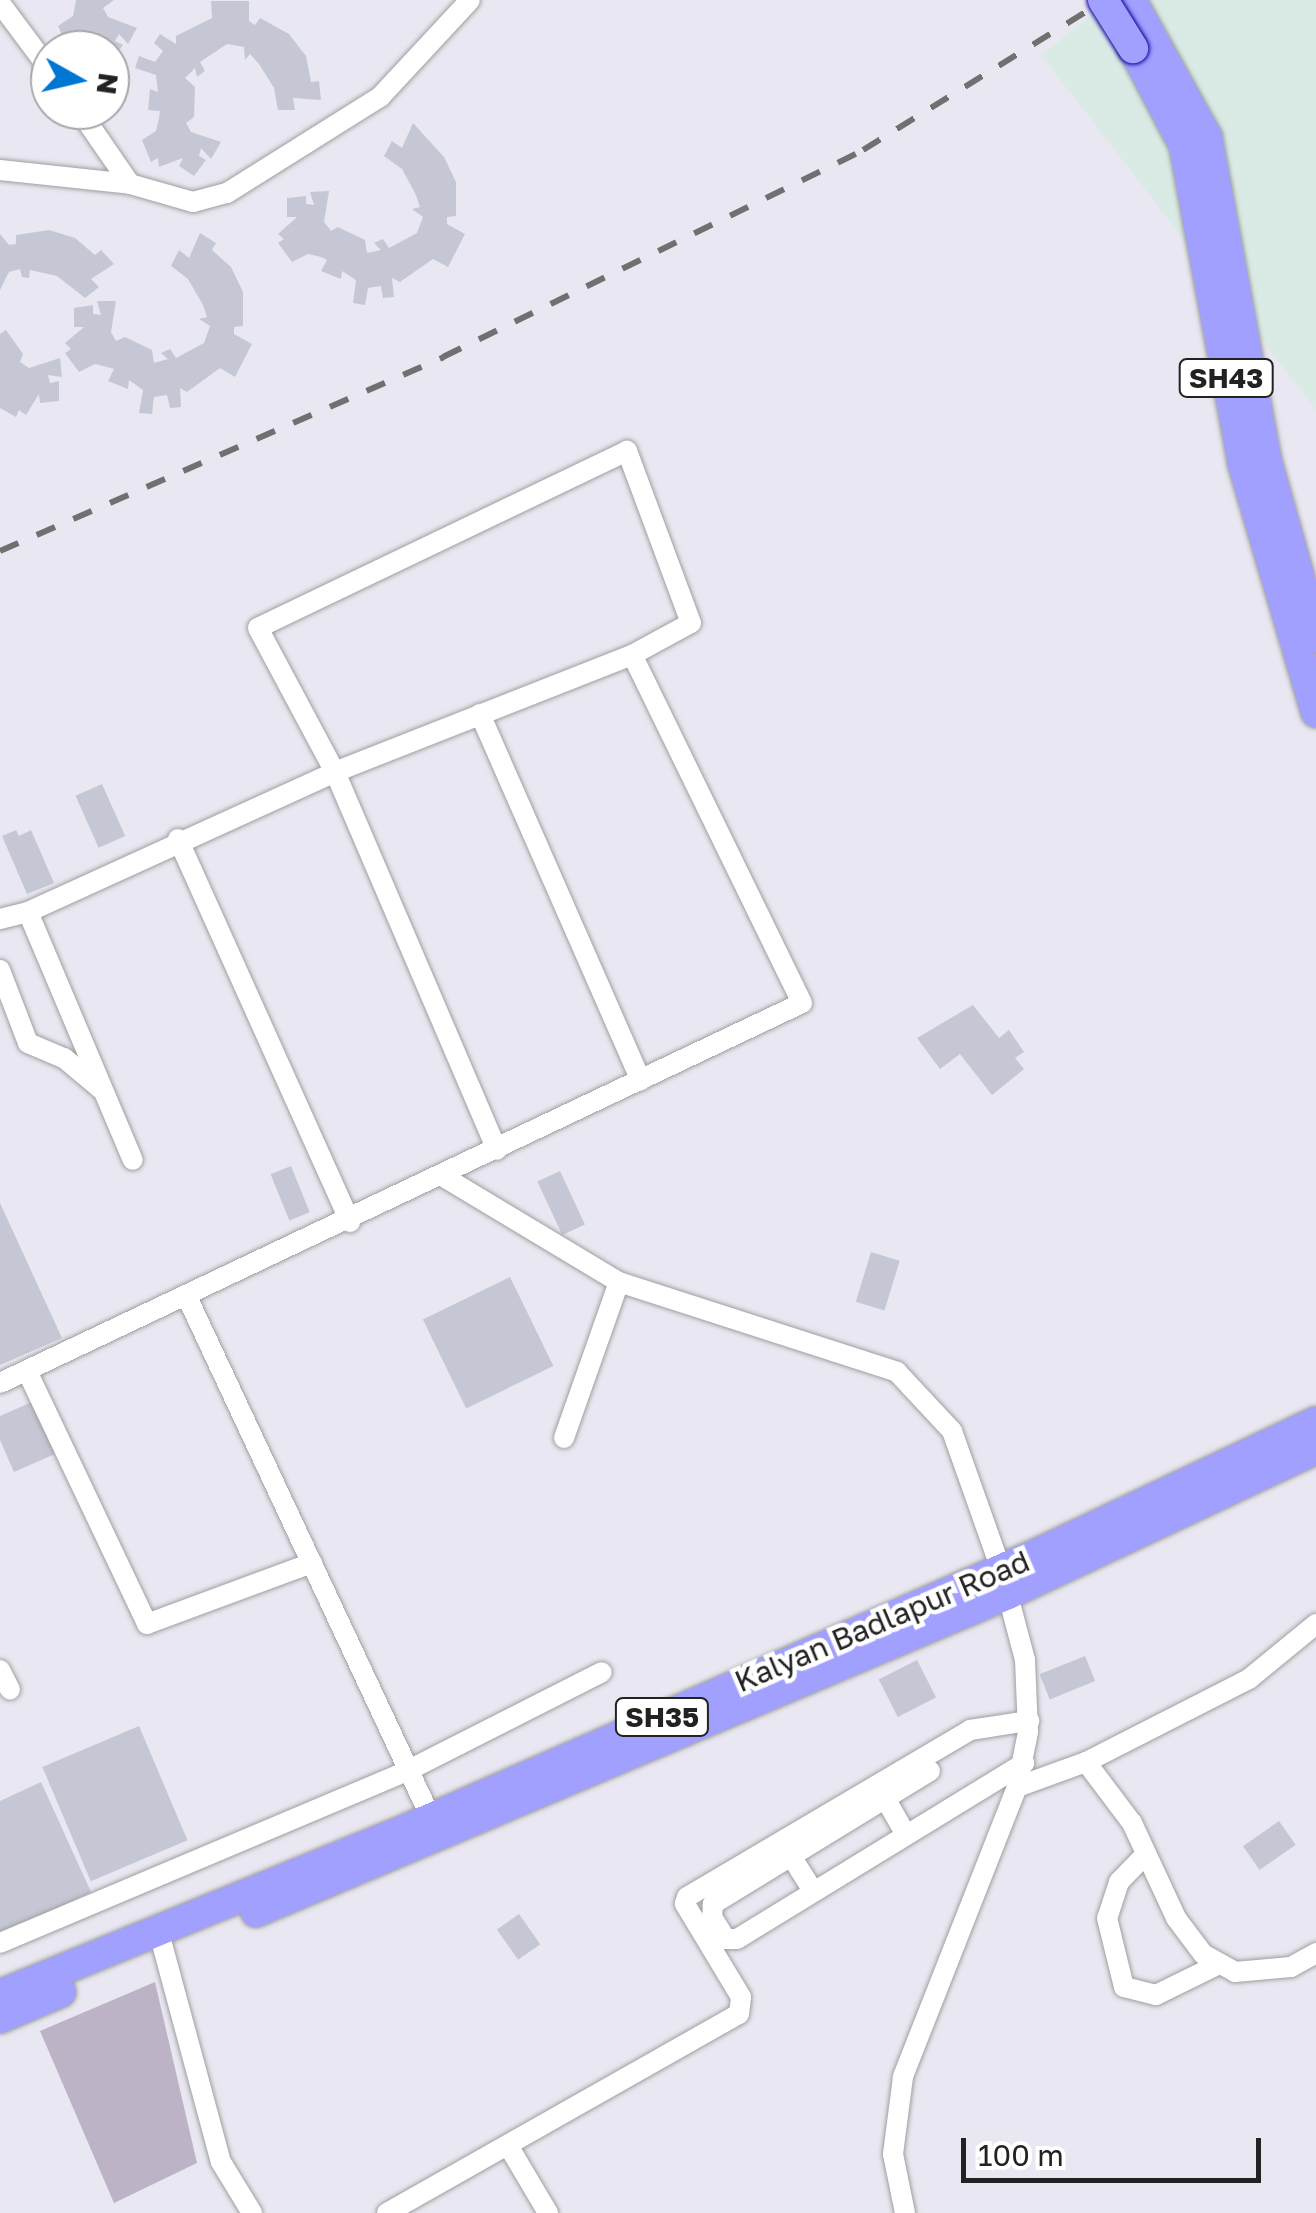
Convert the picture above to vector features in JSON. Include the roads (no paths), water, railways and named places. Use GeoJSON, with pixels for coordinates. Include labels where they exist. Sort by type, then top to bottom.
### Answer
{"type":"FeatureCollection","features":[{"type":"Feature","properties":{"kind":"main road","name":"SH43"},"geometry":{"type":"LineString","coordinates":[[1103,0],[1191,100],[1216,170],[1266,459],[1316,637]]}},
{"type":"Feature","properties":{"kind":"main road","name":"SH43"},"geometry":{"type":"LineString","coordinates":[[1131,0],[1192,176],[1243,464],[1310,678],[1316,712]]}},
{"type":"Feature","properties":{"kind":"main road","name":"Kalyan Badlapur Road"},"geometry":{"type":"LineString","coordinates":[[397,1846],[431,1818],[1005,1582],[1316,1422]]}},
{"type":"Feature","properties":{"kind":"main road","name":"Kalyan Badlapur Road"},"geometry":{"type":"LineString","coordinates":[[0,1995],[161,1938],[397,1846],[1316,1449]]}},
{"type":"Feature","properties":{"kind":"main road","name":"Kalyan Badlapur Road"},"geometry":{"type":"LineString","coordinates":[[0,2018],[161,1938]]}},
{"type":"Feature","properties":{"kind":"street"},"geometry":{"type":"LineString","coordinates":[[0,170],[130,184],[192,202],[228,193],[380,97],[470,0]]}},
{"type":"Feature","properties":{"kind":"street"},"geometry":{"type":"LineString","coordinates":[[0,3],[30,43]]}},
{"type":"Feature","properties":{"kind":"street"},"geometry":{"type":"LineString","coordinates":[[93,130],[130,184]]}},
{"type":"Feature","properties":{"kind":"street"},"geometry":{"type":"LineString","coordinates":[[0,919],[28,912],[178,839],[334,772],[632,655],[691,622],[627,451],[258,628],[334,772],[497,1150]]}},
{"type":"Feature","properties":{"kind":"street"},"geometry":{"type":"LineString","coordinates":[[0,1383],[188,1299],[802,1003],[632,655]]}},
{"type":"Feature","properties":{"kind":"street"},"geometry":{"type":"LineString","coordinates":[[480,714],[640,1080]]}},
{"type":"Feature","properties":{"kind":"street"},"geometry":{"type":"LineString","coordinates":[[178,839],[350,1222]]}},
{"type":"Feature","properties":{"kind":"street"},"geometry":{"type":"LineString","coordinates":[[28,912],[132,1160]]}},
{"type":"Feature","properties":{"kind":"street"},"geometry":{"type":"LineString","coordinates":[[0,970],[28,1043],[56,1054],[106,1093]]}},
{"type":"Feature","properties":{"kind":"street"},"geometry":{"type":"LineString","coordinates":[[444,1177],[619,1282],[897,1372],[952,1431],[1005,1582],[1025,1660],[1029,1721],[1018,1787],[903,2076],[893,2154],[905,2213]]}},
{"type":"Feature","properties":{"kind":"street"},"geometry":{"type":"LineString","coordinates":[[564,1438],[619,1282]]}},
{"type":"Feature","properties":{"kind":"street"},"geometry":{"type":"LineString","coordinates":[[188,1299],[431,1818]]}},
{"type":"Feature","properties":{"kind":"street"},"geometry":{"type":"LineString","coordinates":[[27,1371],[147,1624],[312,1563]]}},
{"type":"Feature","properties":{"kind":"street"},"geometry":{"type":"LineString","coordinates":[[1018,1787],[1086,1762],[1250,1679],[1316,1624]]}},
{"type":"Feature","properties":{"kind":"street"},"geometry":{"type":"LineString","coordinates":[[0,1670],[10,1690]]}},
{"type":"Feature","properties":{"kind":"street"},"geometry":{"type":"LineString","coordinates":[[0,1943],[409,1770],[602,1672]]}},
{"type":"Feature","properties":{"kind":"street"},"geometry":{"type":"LineString","coordinates":[[391,2212],[739,2014],[740,1997],[685,1904],[687,1897],[970,1730],[1029,1721]]}},
{"type":"Feature","properties":{"kind":"street"},"geometry":{"type":"LineString","coordinates":[[1086,1762],[1123,1808],[1176,1918],[1217,1965],[1236,1972],[1291,1967],[1316,1954]]}},
{"type":"Feature","properties":{"kind":"street"},"geometry":{"type":"LineString","coordinates":[[930,1771],[712,1904],[712,1918],[726,1938],[737,1938],[1024,1763]]}},
{"type":"Feature","properties":{"kind":"street"},"geometry":{"type":"LineString","coordinates":[[884,1798],[905,1833]]}},
{"type":"Feature","properties":{"kind":"street"},"geometry":{"type":"LineString","coordinates":[[1146,1854],[1119,1882],[1107,1918],[1124,1988],[1156,1995],[1217,1965]]}},
{"type":"Feature","properties":{"kind":"street"},"geometry":{"type":"LineString","coordinates":[[791,1856],[813,1891]]}},
{"type":"Feature","properties":{"kind":"street"},"geometry":{"type":"LineString","coordinates":[[161,1938],[221,2162],[252,2213]]}},
{"type":"Feature","properties":{"kind":"street"},"geometry":{"type":"LineString","coordinates":[[509,2147],[548,2213]]}},
{"type":"Feature","properties":{"kind":"railway"},"geometry":{"type":"LineString","coordinates":[[0,551],[443,357],[863,150],[1105,0]]}}]}
